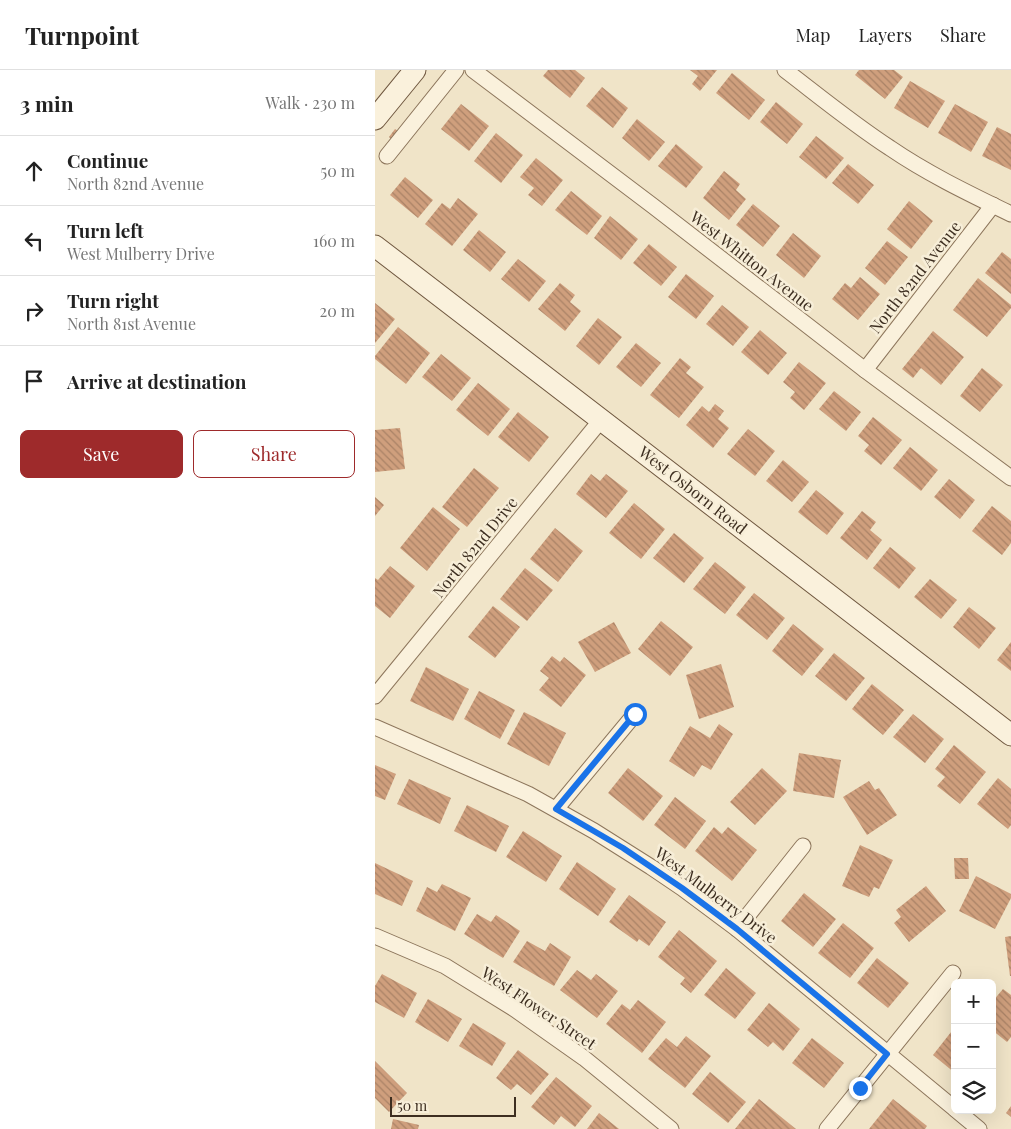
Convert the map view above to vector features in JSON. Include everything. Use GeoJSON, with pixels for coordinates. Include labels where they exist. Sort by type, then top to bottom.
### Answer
{"type":"FeatureCollection","features":[{"type":"Feature","properties":{"kind":"street"},"geometry":{"type":"LineString","coordinates":[[375,119],[415,70]]}},
{"type":"Feature","properties":{"kind":"street"},"geometry":{"type":"LineString","coordinates":[[387,156],[456,70]]}},
{"type":"Feature","properties":{"kind":"street","name":"West Whitton Avenue"},"geometry":{"type":"LineString","coordinates":[[473,70],[865,370],[1011,478]]}},
{"type":"Feature","properties":{"kind":"street"},"geometry":{"type":"LineString","coordinates":[[785,70],[891,149],[939,177],[1011,214]]}},
{"type":"Feature","properties":{"kind":"street","name":"North 82nd Avenue"},"geometry":{"type":"LineString","coordinates":[[865,370],[993,205]]}},
{"type":"Feature","properties":{"kind":"street","name":"West Osborn Road"},"geometry":{"type":"LineString","coordinates":[[375,246],[1011,735]]}},
{"type":"Feature","properties":{"kind":"street","name":"North 82nd Drive"},"geometry":{"type":"LineString","coordinates":[[375,696],[601,420]]}},
{"type":"Feature","properties":{"kind":"street"},"geometry":{"type":"LineString","coordinates":[[556,809],[635,714]]}},
{"type":"Feature","properties":{"kind":"street","name":"West Mulberry Drive"},"geometry":{"type":"LineString","coordinates":[[375,726],[528,794],[623,848],[682,888],[737,929],[951,1107]]}},
{"type":"Feature","properties":{"kind":"street"},"geometry":{"type":"LineString","coordinates":[[737,929],[803,846]]}},
{"type":"Feature","properties":{"kind":"street","name":"West Flower Street"},"geometry":{"type":"LineString","coordinates":[[375,936],[445,966],[516,1010],[584,1058],[671,1129]]}},
{"type":"Feature","properties":{"kind":"street"},"geometry":{"type":"LineString","coordinates":[[827,1129],[953,973]]}},
{"type":"Feature","properties":{"kind":"street","name":"West Mulberry Drive"},"geometry":{"type":"LineString","coordinates":[[960,1114],[979,1129]]}},
{"type":"Feature","properties":{"kind":"building"},"geometry":{"type":"Polygon","coordinates":[[[548,70],[575,70],[585,78],[570,98],[543,76],[548,70]]]}},
{"type":"Feature","properties":{"kind":"building"},"geometry":{"type":"Polygon","coordinates":[[[690,70],[717,70],[700,91],[692,84],[698,76],[690,70]]]}},
{"type":"Feature","properties":{"kind":"building"},"geometry":{"type":"Polygon","coordinates":[[[859,70],[894,70],[903,77],[885,99],[855,75],[859,70]]]}},
{"type":"Feature","properties":{"kind":"building"},"geometry":{"type":"Polygon","coordinates":[[[732,73],[765,100],[749,120],[716,93],[732,73]]]}},
{"type":"Feature","properties":{"kind":"building"},"geometry":{"type":"Polygon","coordinates":[[[910,81],[945,101],[928,128],[894,108],[910,81]]]}},
{"type":"Feature","properties":{"kind":"building"},"geometry":{"type":"Polygon","coordinates":[[[602,87],[628,108],[613,128],[586,106],[602,87]]]}},
{"type":"Feature","properties":{"kind":"building"},"geometry":{"type":"Polygon","coordinates":[[[776,102],[803,124],[787,144],[760,122],[776,102]]]}},
{"type":"Feature","properties":{"kind":"building"},"geometry":{"type":"Polygon","coordinates":[[[461,104],[489,126],[469,151],[441,129],[461,104]]]}},
{"type":"Feature","properties":{"kind":"building"},"geometry":{"type":"Polygon","coordinates":[[[955,104],[988,122],[971,152],[938,133],[955,104]]]}},
{"type":"Feature","properties":{"kind":"building"},"geometry":{"type":"Polygon","coordinates":[[[637,119],[665,142],[649,161],[622,138],[637,119]]]}},
{"type":"Feature","properties":{"kind":"building"},"geometry":{"type":"Polygon","coordinates":[[[997,127],[1011,134],[1011,170],[982,156],[997,127]]]}},
{"type":"Feature","properties":{"kind":"building"},"geometry":{"type":"Polygon","coordinates":[[[395,129],[398,131],[391,139],[389,137],[395,129]]]}},
{"type":"Feature","properties":{"kind":"building"},"geometry":{"type":"Polygon","coordinates":[[[496,133],[523,155],[501,183],[474,161],[496,133]]]}},
{"type":"Feature","properties":{"kind":"building"},"geometry":{"type":"Polygon","coordinates":[[[816,136],[844,158],[826,179],[799,157],[816,136]]]}},
{"type":"Feature","properties":{"kind":"building"},"geometry":{"type":"Polygon","coordinates":[[[676,144],[703,167],[686,188],[658,166],[676,144]]]}},
{"type":"Feature","properties":{"kind":"building"},"geometry":{"type":"Polygon","coordinates":[[[536,158],[563,180],[542,206],[528,195],[534,188],[520,177],[536,158]]]}},
{"type":"Feature","properties":{"kind":"building"},"geometry":{"type":"Polygon","coordinates":[[[848,164],[874,185],[858,204],[832,183],[848,164]]]}},
{"type":"Feature","properties":{"kind":"building"},"geometry":{"type":"Polygon","coordinates":[[[724,171],[740,184],[736,190],[746,199],[729,220],[703,198],[724,171]]]}},
{"type":"Feature","properties":{"kind":"building"},"geometry":{"type":"Polygon","coordinates":[[[405,177],[433,200],[418,218],[390,195],[405,177]]]}},
{"type":"Feature","properties":{"kind":"building"},"geometry":{"type":"Polygon","coordinates":[[[571,191],[602,216],[587,235],[555,210],[571,191]]]}},
{"type":"Feature","properties":{"kind":"building"},"geometry":{"type":"Polygon","coordinates":[[[458,198],[478,214],[452,246],[425,224],[442,203],[450,209],[458,198]]]}},
{"type":"Feature","properties":{"kind":"building"},"geometry":{"type":"Polygon","coordinates":[[[909,201],[933,221],[911,249],[887,229],[909,201]]]}},
{"type":"Feature","properties":{"kind":"building"},"geometry":{"type":"Polygon","coordinates":[[[753,204],[780,226],[763,247],[736,225],[753,204]]]}},
{"type":"Feature","properties":{"kind":"building"},"geometry":{"type":"Polygon","coordinates":[[[610,216],[638,239],[621,260],[594,238],[610,216]]]}},
{"type":"Feature","properties":{"kind":"building"},"geometry":{"type":"Polygon","coordinates":[[[479,230],[506,252],[490,272],[463,250],[479,230]]]}},
{"type":"Feature","properties":{"kind":"building"},"geometry":{"type":"Polygon","coordinates":[[[793,233],[821,256],[804,278],[776,255],[793,233]]]}},
{"type":"Feature","properties":{"kind":"building"},"geometry":{"type":"Polygon","coordinates":[[[887,241],[908,257],[885,285],[865,268],[887,241]]]}},
{"type":"Feature","properties":{"kind":"building"},"geometry":{"type":"Polygon","coordinates":[[[649,244],[677,267],[661,286],[633,263],[649,244]]]}},
{"type":"Feature","properties":{"kind":"building"},"geometry":{"type":"Polygon","coordinates":[[[1002,252],[1011,259],[1011,294],[985,273],[1002,252]]]}},
{"type":"Feature","properties":{"kind":"building"},"geometry":{"type":"Polygon","coordinates":[[[518,259],[546,281],[529,302],[501,279],[518,259]]]}},
{"type":"Feature","properties":{"kind":"building"},"geometry":{"type":"Polygon","coordinates":[[[686,274],[714,296],[696,319],[668,297],[686,274]]]}},
{"type":"Feature","properties":{"kind":"building"},"geometry":{"type":"Polygon","coordinates":[[[860,277],[880,294],[858,320],[832,299],[845,283],[851,288],[860,277]]]}},
{"type":"Feature","properties":{"kind":"building"},"geometry":{"type":"Polygon","coordinates":[[[978,278],[1011,305],[1011,308],[987,337],[953,310],[978,278]]]}},
{"type":"Feature","properties":{"kind":"building"},"geometry":{"type":"Polygon","coordinates":[[[560,283],[575,295],[570,302],[581,311],[565,331],[538,309],[560,283]]]}},
{"type":"Feature","properties":{"kind":"building"},"geometry":{"type":"Polygon","coordinates":[[[375,303],[395,319],[375,343],[375,303]]]}},
{"type":"Feature","properties":{"kind":"building"},"geometry":{"type":"Polygon","coordinates":[[[722,305],[749,327],[733,346],[706,324],[722,305]]]}},
{"type":"Feature","properties":{"kind":"building"},"geometry":{"type":"Polygon","coordinates":[[[598,318],[622,337],[599,365],[576,346],[598,318]]]}},
{"type":"Feature","properties":{"kind":"building"},"geometry":{"type":"Polygon","coordinates":[[[398,327],[430,353],[406,384],[375,359],[375,356],[398,327]]]}},
{"type":"Feature","properties":{"kind":"building"},"geometry":{"type":"Polygon","coordinates":[[[760,330],[787,353],[768,375],[741,352],[760,330]]]}},
{"type":"Feature","properties":{"kind":"building"},"geometry":{"type":"Polygon","coordinates":[[[933,331],[964,357],[941,385],[921,368],[913,378],[902,369],[933,331]]]}},
{"type":"Feature","properties":{"kind":"building"},"geometry":{"type":"Polygon","coordinates":[[[636,343],[661,363],[641,387],[616,367],[636,343]]]}},
{"type":"Feature","properties":{"kind":"building"},"geometry":{"type":"Polygon","coordinates":[[[441,354],[471,378],[452,401],[422,377],[441,354]]]}},
{"type":"Feature","properties":{"kind":"building"},"geometry":{"type":"Polygon","coordinates":[[[680,358],[691,367],[686,373],[704,387],[679,418],[650,395],[680,358]]]}},
{"type":"Feature","properties":{"kind":"building"},"geometry":{"type":"Polygon","coordinates":[[[799,362],[826,383],[804,410],[790,398],[795,392],[783,382],[799,362]]]}},
{"type":"Feature","properties":{"kind":"building"},"geometry":{"type":"Polygon","coordinates":[[[982,368],[1003,385],[980,412],[960,396],[982,368]]]}},
{"type":"Feature","properties":{"kind":"building"},"geometry":{"type":"Polygon","coordinates":[[[478,383],[510,409],[488,436],[456,410],[478,383]]]}},
{"type":"Feature","properties":{"kind":"building"},"geometry":{"type":"Polygon","coordinates":[[[834,391],[861,412],[846,431],[819,409],[834,391]]]}},
{"type":"Feature","properties":{"kind":"building"},"geometry":{"type":"Polygon","coordinates":[[[715,404],[724,411],[718,419],[729,428],[713,448],[686,425],[702,406],[709,412],[715,404]]]}},
{"type":"Feature","properties":{"kind":"building"},"geometry":{"type":"Polygon","coordinates":[[[518,412],[549,437],[529,462],[498,437],[518,412]]]}},
{"type":"Feature","properties":{"kind":"building"},"geometry":{"type":"Polygon","coordinates":[[[873,417],[902,440],[881,465],[864,451],[869,445],[858,436],[873,417]]]}},
{"type":"Feature","properties":{"kind":"building"},"geometry":{"type":"Polygon","coordinates":[[[400,428],[405,469],[375,472],[375,430],[400,428]]]}},
{"type":"Feature","properties":{"kind":"building"},"geometry":{"type":"Polygon","coordinates":[[[748,429],[775,451],[755,476],[727,454],[748,429]]]}},
{"type":"Feature","properties":{"kind":"building"},"geometry":{"type":"Polygon","coordinates":[[[910,447],[938,470],[921,491],[893,468],[910,447]]]}},
{"type":"Feature","properties":{"kind":"building"},"geometry":{"type":"Polygon","coordinates":[[[783,460],[809,482],[792,502],[766,481],[783,460]]]}},
{"type":"Feature","properties":{"kind":"building"},"geometry":{"type":"Polygon","coordinates":[[[474,468],[499,488],[467,527],[442,507],[474,468]]]}},
{"type":"Feature","properties":{"kind":"building"},"geometry":{"type":"Polygon","coordinates":[[[591,474],[600,481],[606,474],[628,491],[606,518],[576,494],[591,474]]]}},
{"type":"Feature","properties":{"kind":"building"},"geometry":{"type":"Polygon","coordinates":[[[949,479],[975,500],[960,519],[934,497],[949,479]]]}},
{"type":"Feature","properties":{"kind":"building"},"geometry":{"type":"Polygon","coordinates":[[[816,490],[844,513],[827,535],[798,512],[816,490]]]}},
{"type":"Feature","properties":{"kind":"building"},"geometry":{"type":"Polygon","coordinates":[[[375,497],[384,505],[375,516],[375,497]]]}},
{"type":"Feature","properties":{"kind":"building"},"geometry":{"type":"Polygon","coordinates":[[[634,503],[665,529],[641,559],[609,533],[634,503]]]}},
{"type":"Feature","properties":{"kind":"building"},"geometry":{"type":"Polygon","coordinates":[[[992,506],[1011,521],[1011,543],[1002,555],[972,531],[992,506]]]}},
{"type":"Feature","properties":{"kind":"building"},"geometry":{"type":"Polygon","coordinates":[[[433,507],[460,529],[427,571],[400,548],[433,507]]]}},
{"type":"Feature","properties":{"kind":"building"},"geometry":{"type":"Polygon","coordinates":[[[862,511],[876,522],[870,530],[882,540],[867,560],[840,538],[862,511]]]}},
{"type":"Feature","properties":{"kind":"building"},"geometry":{"type":"Polygon","coordinates":[[[555,528],[583,551],[558,582],[530,559],[555,528]]]}},
{"type":"Feature","properties":{"kind":"building"},"geometry":{"type":"Polygon","coordinates":[[[674,533],[704,558],[684,583],[653,558],[674,533]]]}},
{"type":"Feature","properties":{"kind":"building"},"geometry":{"type":"Polygon","coordinates":[[[890,547],[916,568],[899,589],[873,568],[890,547]]]}},
{"type":"Feature","properties":{"kind":"building"},"geometry":{"type":"Polygon","coordinates":[[[715,562],[746,587],[725,614],[693,589],[715,562]]]}},
{"type":"Feature","properties":{"kind":"building"},"geometry":{"type":"Polygon","coordinates":[[[390,566],[415,586],[390,618],[375,606],[375,578],[378,580],[390,566]]]}},
{"type":"Feature","properties":{"kind":"building"},"geometry":{"type":"Polygon","coordinates":[[[525,568],[553,590],[527,621],[500,599],[525,568]]]}},
{"type":"Feature","properties":{"kind":"building"},"geometry":{"type":"Polygon","coordinates":[[[930,579],[957,600],[941,619],[914,597],[930,579]]]}},
{"type":"Feature","properties":{"kind":"building"},"geometry":{"type":"Polygon","coordinates":[[[754,593],[785,618],[767,640],[736,615],[754,593]]]}},
{"type":"Feature","properties":{"kind":"building"},"geometry":{"type":"Polygon","coordinates":[[[493,606],[520,627],[495,658],[468,637],[493,606]]]}},
{"type":"Feature","properties":{"kind":"building"},"geometry":{"type":"Polygon","coordinates":[[[969,607],[996,628],[979,649],[953,627],[969,607]]]}},
{"type":"Feature","properties":{"kind":"building"},"geometry":{"type":"Polygon","coordinates":[[[661,621],[693,647],[670,676],[638,649],[661,621]]]}},
{"type":"Feature","properties":{"kind":"building"},"geometry":{"type":"Polygon","coordinates":[[[614,622],[631,653],[595,672],[578,642],[614,622]]]}},
{"type":"Feature","properties":{"kind":"building"},"geometry":{"type":"Polygon","coordinates":[[[793,624],[824,649],[802,676],[772,651],[793,624]]]}},
{"type":"Feature","properties":{"kind":"building"},"geometry":{"type":"Polygon","coordinates":[[[1011,642],[1011,671],[997,660],[1011,642]]]}},
{"type":"Feature","properties":{"kind":"building"},"geometry":{"type":"Polygon","coordinates":[[[834,653],[865,678],[846,701],[815,676],[834,653]]]}},
{"type":"Feature","properties":{"kind":"building"},"geometry":{"type":"Polygon","coordinates":[[[552,656],[560,662],[564,657],[586,675],[561,707],[539,690],[549,678],[540,671],[552,656]]]}},
{"type":"Feature","properties":{"kind":"building"},"geometry":{"type":"Polygon","coordinates":[[[721,664],[734,707],[699,719],[686,675],[721,664]]]}},
{"type":"Feature","properties":{"kind":"building"},"geometry":{"type":"Polygon","coordinates":[[[426,667],[469,689],[453,721],[410,701],[426,667]]]}},
{"type":"Feature","properties":{"kind":"building"},"geometry":{"type":"Polygon","coordinates":[[[872,684],[904,710],[883,735],[852,709],[872,684]]]}},
{"type":"Feature","properties":{"kind":"building"},"geometry":{"type":"Polygon","coordinates":[[[479,691],[515,710],[500,739],[464,719],[479,691]]]}},
{"type":"Feature","properties":{"kind":"building"},"geometry":{"type":"Polygon","coordinates":[[[524,712],[566,733],[549,766],[507,744],[524,712]]]}},
{"type":"Feature","properties":{"kind":"building"},"geometry":{"type":"Polygon","coordinates":[[[913,714],[944,739],[925,763],[893,737],[913,714]]]}},
{"type":"Feature","properties":{"kind":"building"},"geometry":{"type":"Polygon","coordinates":[[[719,724],[733,734],[711,770],[702,765],[694,777],[669,761],[690,726],[710,738],[719,724]]]}},
{"type":"Feature","properties":{"kind":"building"},"geometry":{"type":"Polygon","coordinates":[[[954,745],[986,772],[960,804],[937,786],[945,777],[935,769],[954,745]]]}},
{"type":"Feature","properties":{"kind":"building"},"geometry":{"type":"Polygon","coordinates":[[[799,753],[841,760],[834,798],[793,791],[799,753]]]}},
{"type":"Feature","properties":{"kind":"building"},"geometry":{"type":"Polygon","coordinates":[[[375,765],[396,774],[385,800],[375,796],[375,765]]]}},
{"type":"Feature","properties":{"kind":"building"},"geometry":{"type":"Polygon","coordinates":[[[628,768],[663,796],[643,821],[608,793],[628,768]]]}},
{"type":"Feature","properties":{"kind":"building"},"geometry":{"type":"Polygon","coordinates":[[[762,768],[787,791],[755,825],[730,802],[762,768]]]}},
{"type":"Feature","properties":{"kind":"building"},"geometry":{"type":"Polygon","coordinates":[[[998,778],[1011,789],[1011,825],[1008,829],[977,804],[998,778]]]}},
{"type":"Feature","properties":{"kind":"building"},"geometry":{"type":"Polygon","coordinates":[[[409,779],[451,798],[440,824],[397,804],[409,779]]]}},
{"type":"Feature","properties":{"kind":"building"},"geometry":{"type":"Polygon","coordinates":[[[869,781],[875,790],[879,788],[897,815],[867,835],[843,797],[869,781]]]}},
{"type":"Feature","properties":{"kind":"building"},"geometry":{"type":"Polygon","coordinates":[[[675,797],[706,821],[685,849],[654,825],[675,797]]]}},
{"type":"Feature","properties":{"kind":"building"},"geometry":{"type":"Polygon","coordinates":[[[467,805],[509,826],[496,852],[454,831],[467,805]]]}},
{"type":"Feature","properties":{"kind":"building"},"geometry":{"type":"Polygon","coordinates":[[[714,827],[722,834],[728,827],[757,850],[732,881],[695,851],[714,827]]]}},
{"type":"Feature","properties":{"kind":"building"},"geometry":{"type":"Polygon","coordinates":[[[523,831],[562,856],[546,882],[506,857],[523,831]]]}},
{"type":"Feature","properties":{"kind":"building"},"geometry":{"type":"Polygon","coordinates":[[[860,845],[893,860],[879,889],[874,887],[869,897],[842,886],[860,845]]]}},
{"type":"Feature","properties":{"kind":"building"},"geometry":{"type":"Polygon","coordinates":[[[954,858],[968,858],[969,879],[955,879],[954,858]]]}},
{"type":"Feature","properties":{"kind":"building"},"geometry":{"type":"Polygon","coordinates":[[[577,862],[616,889],[598,916],[559,889],[577,862]]]}},
{"type":"Feature","properties":{"kind":"building"},"geometry":{"type":"Polygon","coordinates":[[[375,863],[413,881],[402,906],[375,894],[375,863]]]}},
{"type":"Feature","properties":{"kind":"building"},"geometry":{"type":"Polygon","coordinates":[[[976,876],[1011,894],[1011,898],[995,929],[959,911],[976,876]]]}},
{"type":"Feature","properties":{"kind":"building"},"geometry":{"type":"Polygon","coordinates":[[[442,884],[471,898],[455,931],[416,911],[427,887],[437,892],[442,884]]]}},
{"type":"Feature","properties":{"kind":"building"},"geometry":{"type":"Polygon","coordinates":[[[926,886],[946,911],[909,942],[894,923],[901,917],[896,910],[926,886]]]}},
{"type":"Feature","properties":{"kind":"building"},"geometry":{"type":"Polygon","coordinates":[[[804,893],[836,919],[813,947],[781,921],[804,893]]]}},
{"type":"Feature","properties":{"kind":"building"},"geometry":{"type":"Polygon","coordinates":[[[629,895],[666,922],[649,946],[639,939],[637,942],[609,922],[629,895]]]}},
{"type":"Feature","properties":{"kind":"building"},"geometry":{"type":"Polygon","coordinates":[[[477,914],[491,922],[496,915],[520,931],[503,958],[464,934],[477,914]]]}},
{"type":"Feature","properties":{"kind":"building"},"geometry":{"type":"Polygon","coordinates":[[[843,923],[874,948],[850,978],[818,953],[843,923]]]}},
{"type":"Feature","properties":{"kind":"building"},"geometry":{"type":"Polygon","coordinates":[[[679,930],[717,961],[691,993],[680,984],[685,978],[658,957],[679,930]]]}},
{"type":"Feature","properties":{"kind":"building"},"geometry":{"type":"Polygon","coordinates":[[[1011,936],[1011,976],[1010,976],[1005,937],[1011,936]]]}},
{"type":"Feature","properties":{"kind":"building"},"geometry":{"type":"Polygon","coordinates":[[[527,941],[545,951],[550,943],[571,957],[554,986],[513,962],[527,941]]]}},
{"type":"Feature","properties":{"kind":"building"},"geometry":{"type":"Polygon","coordinates":[[[877,958],[909,983],[888,1008],[857,983],[877,958]]]}},
{"type":"Feature","properties":{"kind":"building"},"geometry":{"type":"Polygon","coordinates":[[[726,968],[756,993],[735,1019],[704,995],[726,968]]]}},
{"type":"Feature","properties":{"kind":"building"},"geometry":{"type":"Polygon","coordinates":[[[577,970],[591,980],[596,974],[618,991],[597,1018],[560,990],[577,970]]]}},
{"type":"Feature","properties":{"kind":"building"},"geometry":{"type":"Polygon","coordinates":[[[382,974],[417,993],[404,1018],[375,1002],[375,986],[382,974]]]}},
{"type":"Feature","properties":{"kind":"building"},"geometry":{"type":"Polygon","coordinates":[[[1003,989],[1011,995],[1011,1037],[1007,1042],[996,1033],[996,997],[1003,989]]]}},
{"type":"Feature","properties":{"kind":"building"},"geometry":{"type":"Polygon","coordinates":[[[428,999],[462,1019],[448,1042],[415,1022],[428,999]]]}},
{"type":"Feature","properties":{"kind":"building"},"geometry":{"type":"Polygon","coordinates":[[[638,1000],[666,1022],[642,1053],[606,1024],[622,1004],[630,1010],[638,1000]]]}},
{"type":"Feature","properties":{"kind":"building"},"geometry":{"type":"Polygon","coordinates":[[[769,1003],[800,1029],[783,1051],[773,1042],[768,1047],[747,1030],[769,1003]]]}},
{"type":"Feature","properties":{"kind":"building"},"geometry":{"type":"Polygon","coordinates":[[[473,1023],[506,1043],[492,1066],[459,1046],[473,1023]]]}},
{"type":"Feature","properties":{"kind":"building"},"geometry":{"type":"Polygon","coordinates":[[[951,1032],[951,1070],[933,1055],[951,1032]]]}},
{"type":"Feature","properties":{"kind":"building"},"geometry":{"type":"Polygon","coordinates":[[[686,1036],[711,1056],[685,1088],[648,1059],[666,1038],[677,1047],[686,1036]]]}},
{"type":"Feature","properties":{"kind":"building"},"geometry":{"type":"Polygon","coordinates":[[[812,1038],[844,1063],[824,1088],[792,1063],[812,1038]]]}},
{"type":"Feature","properties":{"kind":"building"},"geometry":{"type":"Polygon","coordinates":[[[518,1050],[549,1074],[531,1095],[517,1084],[511,1090],[496,1078],[518,1050]]]}},
{"type":"Feature","properties":{"kind":"building"},"geometry":{"type":"Polygon","coordinates":[[[375,1061],[407,1093],[389,1112],[375,1098],[375,1061]]]}},
{"type":"Feature","properties":{"kind":"building"},"geometry":{"type":"Polygon","coordinates":[[[710,1072],[746,1102],[728,1123],[692,1094],[710,1072]]]}},
{"type":"Feature","properties":{"kind":"building"},"geometry":{"type":"Polygon","coordinates":[[[556,1077],[592,1106],[575,1127],[561,1116],[554,1125],[531,1107],[556,1077]]]}},
{"type":"Feature","properties":{"kind":"building"},"geometry":{"type":"Polygon","coordinates":[[[759,1099],[796,1129],[735,1129],[759,1099]]]}},
{"type":"Feature","properties":{"kind":"building"},"geometry":{"type":"Polygon","coordinates":[[[893,1099],[927,1126],[925,1129],[869,1129],[893,1099]]]}},
{"type":"Feature","properties":{"kind":"building"},"geometry":{"type":"Polygon","coordinates":[[[1011,1106],[1011,1117],[1006,1113],[1011,1106]]]}},
{"type":"Feature","properties":{"kind":"building"},"geometry":{"type":"Polygon","coordinates":[[[599,1113],[619,1129],[587,1129],[599,1113]]]}},
{"type":"Feature","properties":{"kind":"building"},"geometry":{"type":"Polygon","coordinates":[[[393,1119],[419,1125],[418,1129],[391,1129],[393,1119]]]}},
{"type":"Feature","properties":{"kind":"route"},"geometry":{"type":"LineString","coordinates":[[635,714],[556,809],[623,848],[682,888],[737,929],[887,1054],[860,1088]]}}]}
